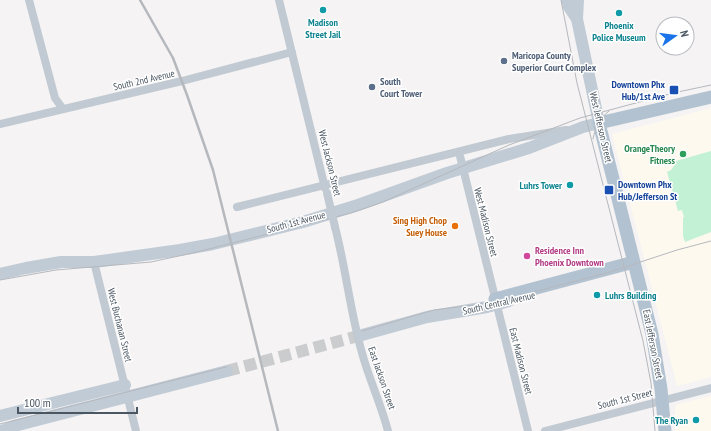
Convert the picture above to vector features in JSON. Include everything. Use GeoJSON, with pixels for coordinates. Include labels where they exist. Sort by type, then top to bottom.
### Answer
{"type":"FeatureCollection","features":[{"type":"Feature","properties":{"kind":"main road","name":"West Jefferson Street"},"geometry":{"type":"LineString","coordinates":[[567,0],[569,7],[577,19]]}},
{"type":"Feature","properties":{"kind":"main road","name":"West Jefferson Street"},"geometry":{"type":"LineString","coordinates":[[578,0],[577,19],[599,123],[634,263]]}},
{"type":"Feature","properties":{"kind":"main road","name":"South 1st Avenue"},"geometry":{"type":"LineString","coordinates":[[0,274],[61,262],[94,262],[173,251],[207,245],[303,222],[358,205],[462,168],[529,148],[583,127],[711,97]]}},
{"type":"Feature","properties":{"kind":"main road"},"geometry":{"type":"LineString","coordinates":[[496,300],[564,285],[634,263]]}},
{"type":"Feature","properties":{"kind":"main road","name":"East Jefferson Street"},"geometry":{"type":"LineString","coordinates":[[634,263],[652,334],[665,431]]}},
{"type":"Feature","properties":{"kind":"main road","name":"South Central Avenue"},"geometry":{"type":"LineString","coordinates":[[359,333],[427,317],[487,308],[496,300]]}},
{"type":"Feature","properties":{"kind":"main road"},"geometry":{"type":"LineString","coordinates":[[0,416],[227,371]]}},
{"type":"Feature","properties":{"kind":"main road"},"geometry":{"type":"LineString","coordinates":[[2,431],[126,392]]}},
{"type":"Feature","properties":{"kind":"street"},"geometry":{"type":"LineString","coordinates":[[29,0],[55,98],[63,109]]}},
{"type":"Feature","properties":{"kind":"street","name":"West Jackson Street"},"geometry":{"type":"LineString","coordinates":[[279,0],[335,227],[359,333]]}},
{"type":"Feature","properties":{"kind":"street","name":"South 2nd Avenue"},"geometry":{"type":"LineString","coordinates":[[0,124],[182,81],[292,52]]}},
{"type":"Feature","properties":{"kind":"street","name":"South 1st Avenue"},"geometry":{"type":"LineString","coordinates":[[236,207],[509,139],[583,127]]}},
{"type":"Feature","properties":{"kind":"street","name":"West Madison Street"},"geometry":{"type":"LineString","coordinates":[[459,152],[496,300]]}},
{"type":"Feature","properties":{"kind":"street","name":"West Buchanan Street"},"geometry":{"type":"LineString","coordinates":[[94,262],[136,431]]}},
{"type":"Feature","properties":{"kind":"street","name":"East Madison Street"},"geometry":{"type":"LineString","coordinates":[[496,300],[528,431]]}},
{"type":"Feature","properties":{"kind":"street","name":"East Jackson Street"},"geometry":{"type":"LineString","coordinates":[[359,333],[362,354],[388,431]]}},
{"type":"Feature","properties":{"kind":"street","name":"South 1st Street"},"geometry":{"type":"LineString","coordinates":[[545,431],[711,388]]}},
{"type":"Feature","properties":{"kind":"shaded area"},"geometry":{"type":"Polygon","coordinates":[[[711,108],[711,377],[677,386],[612,134],[711,108]]]}},
{"type":"Feature","properties":{"kind":"shaded area","name":"The Ryan"},"geometry":{"type":"Polygon","coordinates":[[[711,396],[711,431],[675,431],[675,407],[678,404],[711,396]]]}},
{"type":"Feature","properties":{"kind":"green space"},"geometry":{"type":"Polygon","coordinates":[[[711,151],[711,232],[685,242],[683,236],[684,217],[682,210],[678,211],[667,172],[671,170],[676,161],[711,151]]]}},
{"type":"Feature","properties":{"kind":"tunnel"},"geometry":{"type":"LineString","coordinates":[[227,371],[362,335]]}},
{"type":"Feature","properties":{"kind":"tram line"},"geometry":{"type":"LineString","coordinates":[[561,0],[577,83],[643,341],[651,383],[655,431]]}},
{"type":"Feature","properties":{"kind":"tram line"},"geometry":{"type":"LineString","coordinates":[[0,280],[56,270],[151,262],[197,252],[351,213],[383,202],[509,145],[580,118],[673,93],[711,85]]}},
{"type":"Feature","properties":{"kind":"tram line"},"geometry":{"type":"LineString","coordinates":[[593,139],[598,124],[609,111]]}},
{"type":"Feature","properties":{"kind":"tram line"},"geometry":{"type":"LineString","coordinates":[[362,331],[434,310],[496,302],[610,272],[677,250],[711,241]]}},
{"type":"Feature","properties":{"kind":"tram line"},"geometry":{"type":"LineString","coordinates":[[0,424],[226,367]]}},
{"type":"Feature","properties":{"kind":"railway"},"geometry":{"type":"LineString","coordinates":[[140,0],[173,58],[213,170],[278,431]]}},
{"type":"Feature","properties":{"kind":"place","name":"Madison Street Jail"},"geometry":{"type":"Point","coordinates":[323,10]}},
{"type":"Feature","properties":{"kind":"place","name":"Phoenix Police Museum"},"geometry":{"type":"Point","coordinates":[619,13]}},
{"type":"Feature","properties":{"kind":"place","name":"Maricopa County Superior Court Complex"},"geometry":{"type":"Point","coordinates":[504,61]}},
{"type":"Feature","properties":{"kind":"place","name":"South Court Tower"},"geometry":{"type":"Point","coordinates":[372,87]}},
{"type":"Feature","properties":{"kind":"place","name":"Downtown Phx Hub/1st Ave"},"geometry":{"type":"Point","coordinates":[674,90]}},
{"type":"Feature","properties":{"kind":"place","name":"OrangeTheory Fitness"},"geometry":{"type":"Point","coordinates":[683,154]}},
{"type":"Feature","properties":{"kind":"place","name":"Luhrs Tower"},"geometry":{"type":"Point","coordinates":[570,185]}},
{"type":"Feature","properties":{"kind":"place","name":"Downtown Phx Hub/Jefferson St"},"geometry":{"type":"Point","coordinates":[609,190]}},
{"type":"Feature","properties":{"kind":"place","name":"Sing High Chop Suey House"},"geometry":{"type":"Point","coordinates":[455,226]}},
{"type":"Feature","properties":{"kind":"place","name":"Residence Inn Phoenix Downtown"},"geometry":{"type":"Point","coordinates":[527,256]}},
{"type":"Feature","properties":{"kind":"place","name":"Luhrs Building"},"geometry":{"type":"Point","coordinates":[597,295]}},
{"type":"Feature","properties":{"kind":"place","name":"The Ryan"},"geometry":{"type":"Point","coordinates":[696,420]}}]}
